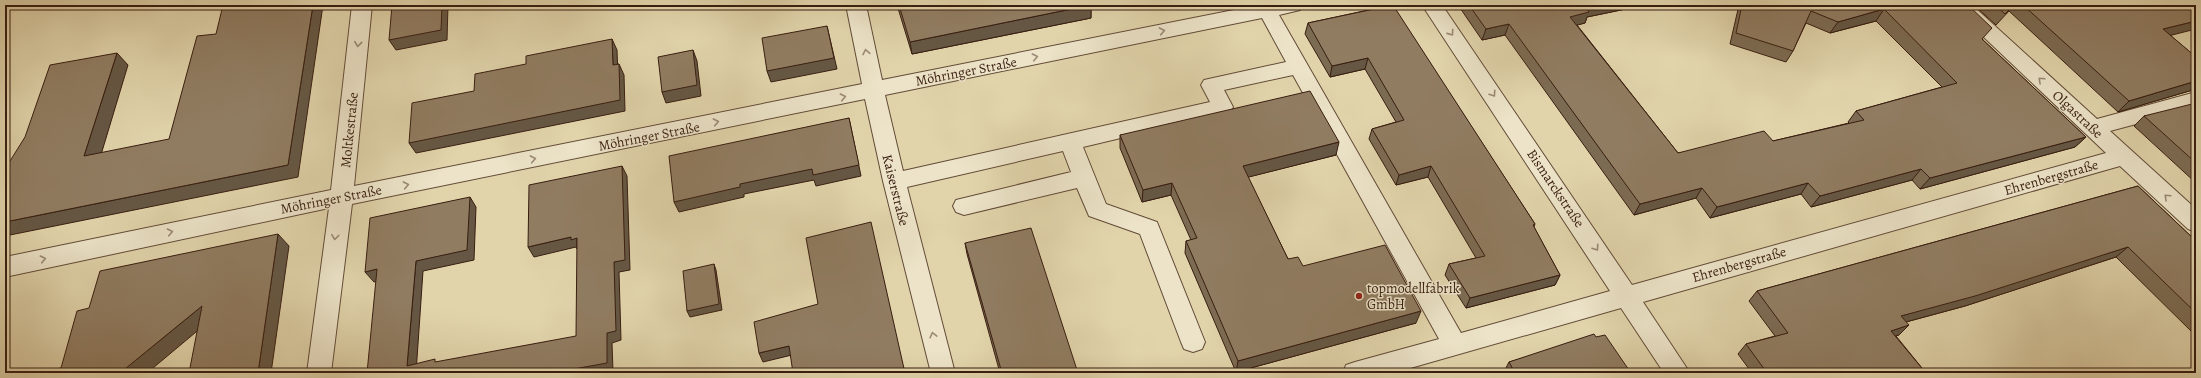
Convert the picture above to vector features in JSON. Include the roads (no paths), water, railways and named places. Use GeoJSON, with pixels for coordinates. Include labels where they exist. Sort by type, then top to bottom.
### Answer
{"type":"FeatureCollection","features":[{"type":"Feature","properties":{"kind":"street","name":"Moltkestraße"},"geometry":{"type":"LineString","coordinates":[[319,373],[362,5]]}},
{"type":"Feature","properties":{"kind":"street","name":"Kaiserstraße"},"geometry":{"type":"LineString","coordinates":[[856,5],[873,90],[894,182],[943,373]]}},
{"type":"Feature","properties":{"kind":"street","name":"Möhringer Straße"},"geometry":{"type":"LineString","coordinates":[[5,267],[1293,5]]}},
{"type":"Feature","properties":{"kind":"street","name":"Bismarckstraße"},"geometry":{"type":"LineString","coordinates":[[1432,5],[1628,295],[1678,373]]}},
{"type":"Feature","properties":{"kind":"street","name":"Olgastraße"},"geometry":{"type":"LineString","coordinates":[[1960,5],[2196,223]]}},
{"type":"Feature","properties":{"kind":"street"},"geometry":{"type":"LineString","coordinates":[[1267,10],[1455,345]]}},
{"type":"Feature","properties":{"kind":"street"},"geometry":{"type":"LineString","coordinates":[[894,182],[1223,107],[1212,85],[1299,67]]}},
{"type":"Feature","properties":{"kind":"street"},"geometry":{"type":"LineString","coordinates":[[2093,128],[2196,100]]}},
{"type":"Feature","properties":{"kind":"street"},"geometry":{"type":"LineString","coordinates":[[1070,142],[1097,210],[1149,228],[1193,342]]}},
{"type":"Feature","properties":{"kind":"street","name":"Ehrenbergstraße"},"geometry":{"type":"LineString","coordinates":[[1355,373],[2124,156]]}},
{"type":"Feature","properties":{"kind":"street"},"geometry":{"type":"LineString","coordinates":[[964,206],[1084,178]]}},
{"type":"Feature","properties":{"kind":"place","name":"topmodellfabrik GmbH"},"geometry":{"type":"Point","coordinates":[1359,296]}}]}
